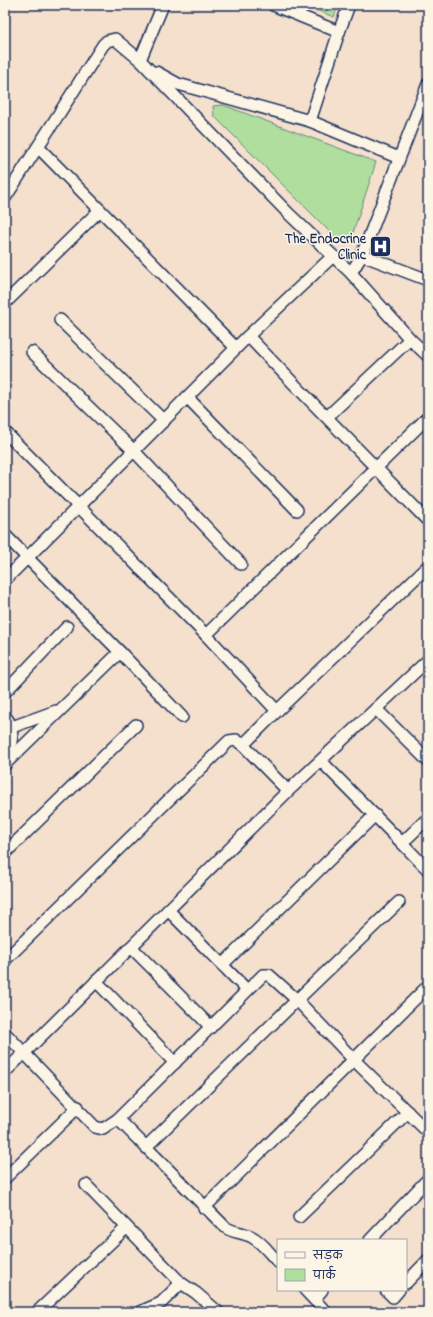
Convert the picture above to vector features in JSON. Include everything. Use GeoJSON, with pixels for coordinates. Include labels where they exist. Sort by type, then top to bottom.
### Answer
{"type":"FeatureCollection","features":[{"type":"Feature","properties":{"kind":"street"},"geometry":{"type":"LineString","coordinates":[[143,63],[163,5]]}},
{"type":"Feature","properties":{"kind":"street"},"geometry":{"type":"LineString","coordinates":[[273,5],[339,32]]}},
{"type":"Feature","properties":{"kind":"street"},"geometry":{"type":"LineString","coordinates":[[310,122],[349,5]]}},
{"type":"Feature","properties":{"kind":"street"},"geometry":{"type":"LineString","coordinates":[[5,198],[103,45],[107,41],[116,39],[143,63],[288,214],[351,272],[410,339],[428,356]]}},
{"type":"Feature","properties":{"kind":"street"},"geometry":{"type":"LineString","coordinates":[[143,63],[178,84],[310,122],[399,158]]}},
{"type":"Feature","properties":{"kind":"street"},"geometry":{"type":"LineString","coordinates":[[351,272],[362,255],[427,89]]}},
{"type":"Feature","properties":{"kind":"street"},"geometry":{"type":"LineString","coordinates":[[38,147],[236,348]]}},
{"type":"Feature","properties":{"kind":"street"},"geometry":{"type":"LineString","coordinates":[[5,303],[100,210]]}},
{"type":"Feature","properties":{"kind":"street"},"geometry":{"type":"LineString","coordinates":[[362,255],[428,280]]}},
{"type":"Feature","properties":{"kind":"street"},"geometry":{"type":"LineString","coordinates":[[5,580],[248,336],[333,256]]}},
{"type":"Feature","properties":{"kind":"street"},"geometry":{"type":"LineString","coordinates":[[60,320],[164,421]]}},
{"type":"Feature","properties":{"kind":"street"},"geometry":{"type":"LineString","coordinates":[[248,336],[326,418],[377,467],[428,521]]}},
{"type":"Feature","properties":{"kind":"street"},"geometry":{"type":"LineString","coordinates":[[326,418],[410,339]]}},
{"type":"Feature","properties":{"kind":"street"},"geometry":{"type":"LineString","coordinates":[[32,352],[134,451],[241,564]]}},
{"type":"Feature","properties":{"kind":"street"},"geometry":{"type":"LineString","coordinates":[[187,397],[297,510]]}},
{"type":"Feature","properties":{"kind":"street"},"geometry":{"type":"LineString","coordinates":[[206,635],[428,417]]}},
{"type":"Feature","properties":{"kind":"street"},"geometry":{"type":"LineString","coordinates":[[5,432],[206,635],[277,711]]}},
{"type":"Feature","properties":{"kind":"street"},"geometry":{"type":"LineString","coordinates":[[5,535],[182,717]]}},
{"type":"Feature","properties":{"kind":"street"},"geometry":{"type":"LineString","coordinates":[[243,745],[428,566]]}},
{"type":"Feature","properties":{"kind":"street"},"geometry":{"type":"LineString","coordinates":[[5,692],[66,627]]}},
{"type":"Feature","properties":{"kind":"street"},"geometry":{"type":"LineString","coordinates":[[5,763],[120,652]]}},
{"type":"Feature","properties":{"kind":"street"},"geometry":{"type":"LineString","coordinates":[[5,1072],[288,791],[428,660]]}},
{"type":"Feature","properties":{"kind":"street"},"geometry":{"type":"LineString","coordinates":[[12,727],[61,709]]}},
{"type":"Feature","properties":{"kind":"street"},"geometry":{"type":"LineString","coordinates":[[376,709],[428,761]]}},
{"type":"Feature","properties":{"kind":"street"},"geometry":{"type":"LineString","coordinates":[[5,716],[12,727],[12,737],[5,763]]}},
{"type":"Feature","properties":{"kind":"street"},"geometry":{"type":"LineString","coordinates":[[5,853],[136,725]]}},
{"type":"Feature","properties":{"kind":"street"},"geometry":{"type":"LineString","coordinates":[[5,960],[229,741],[236,740],[243,745],[288,791]]}},
{"type":"Feature","properties":{"kind":"street"},"geometry":{"type":"LineString","coordinates":[[321,761],[428,870]]}},
{"type":"Feature","properties":{"kind":"street"},"geometry":{"type":"LineString","coordinates":[[222,964],[375,815]]}},
{"type":"Feature","properties":{"kind":"street"},"geometry":{"type":"LineString","coordinates":[[402,843],[428,818]]}},
{"type":"Feature","properties":{"kind":"street"},"geometry":{"type":"LineString","coordinates":[[146,1147],[399,902]]}},
{"type":"Feature","properties":{"kind":"street"},"geometry":{"type":"LineString","coordinates":[[168,910],[247,990]]}},
{"type":"Feature","properties":{"kind":"street"},"geometry":{"type":"LineString","coordinates":[[131,947],[211,1027]]}},
{"type":"Feature","properties":{"kind":"street"},"geometry":{"type":"LineString","coordinates":[[5,1033],[78,1107],[95,1127],[103,1129],[118,1119],[263,975],[269,974],[297,1000],[354,1060],[428,1132]]}},
{"type":"Feature","properties":{"kind":"street"},"geometry":{"type":"LineString","coordinates":[[96,981],[175,1063]]}},
{"type":"Feature","properties":{"kind":"street"},"geometry":{"type":"LineString","coordinates":[[204,1208],[428,986]]}},
{"type":"Feature","properties":{"kind":"street"},"geometry":{"type":"LineString","coordinates":[[5,1178],[78,1107]]}},
{"type":"Feature","properties":{"kind":"street"},"geometry":{"type":"LineString","coordinates":[[299,1217],[408,1112]]}},
{"type":"Feature","properties":{"kind":"street"},"geometry":{"type":"LineString","coordinates":[[118,1119],[204,1208],[228,1230],[248,1235],[256,1239],[277,1261]]}},
{"type":"Feature","properties":{"kind":"street"},"geometry":{"type":"LineString","coordinates":[[371,1239],[428,1179]]}},
{"type":"Feature","properties":{"kind":"street"},"geometry":{"type":"LineString","coordinates":[[86,1185],[126,1228],[181,1283],[196,1293],[218,1312]]}},
{"type":"Feature","properties":{"kind":"street"},"geometry":{"type":"LineString","coordinates":[[37,1312],[126,1228]]}},
{"type":"Feature","properties":{"kind":"street"},"geometry":{"type":"LineString","coordinates":[[407,1282],[428,1260]]}},
{"type":"Feature","properties":{"kind":"street"},"geometry":{"type":"LineString","coordinates":[[140,1312],[161,1303],[181,1283]]}},
{"type":"Feature","properties":{"kind":"street"},"geometry":{"type":"LineString","coordinates":[[306,1291],[326,1312]]}},
{"type":"Feature","properties":{"kind":"street"},"geometry":{"type":"LineString","coordinates":[[314,1299],[321,1291]]}},
{"type":"Feature","properties":{"kind":"street"},"geometry":{"type":"LineString","coordinates":[[387,1291],[393,1297],[398,1291]]}},
{"type":"Feature","properties":{"kind":"green space"},"geometry":{"type":"Polygon","coordinates":[[[303,5],[338,5],[334,17],[303,5]]]}},
{"type":"Feature","properties":{"kind":"green space"},"geometry":{"type":"Polygon","coordinates":[[[223,105],[376,162],[350,242],[340,242],[214,116],[213,106],[223,105]]]}},
{"type":"Feature","properties":{"kind":"place","name":"The Endocrine Clinic"},"geometry":{"type":"Point","coordinates":[381,247]}}]}
